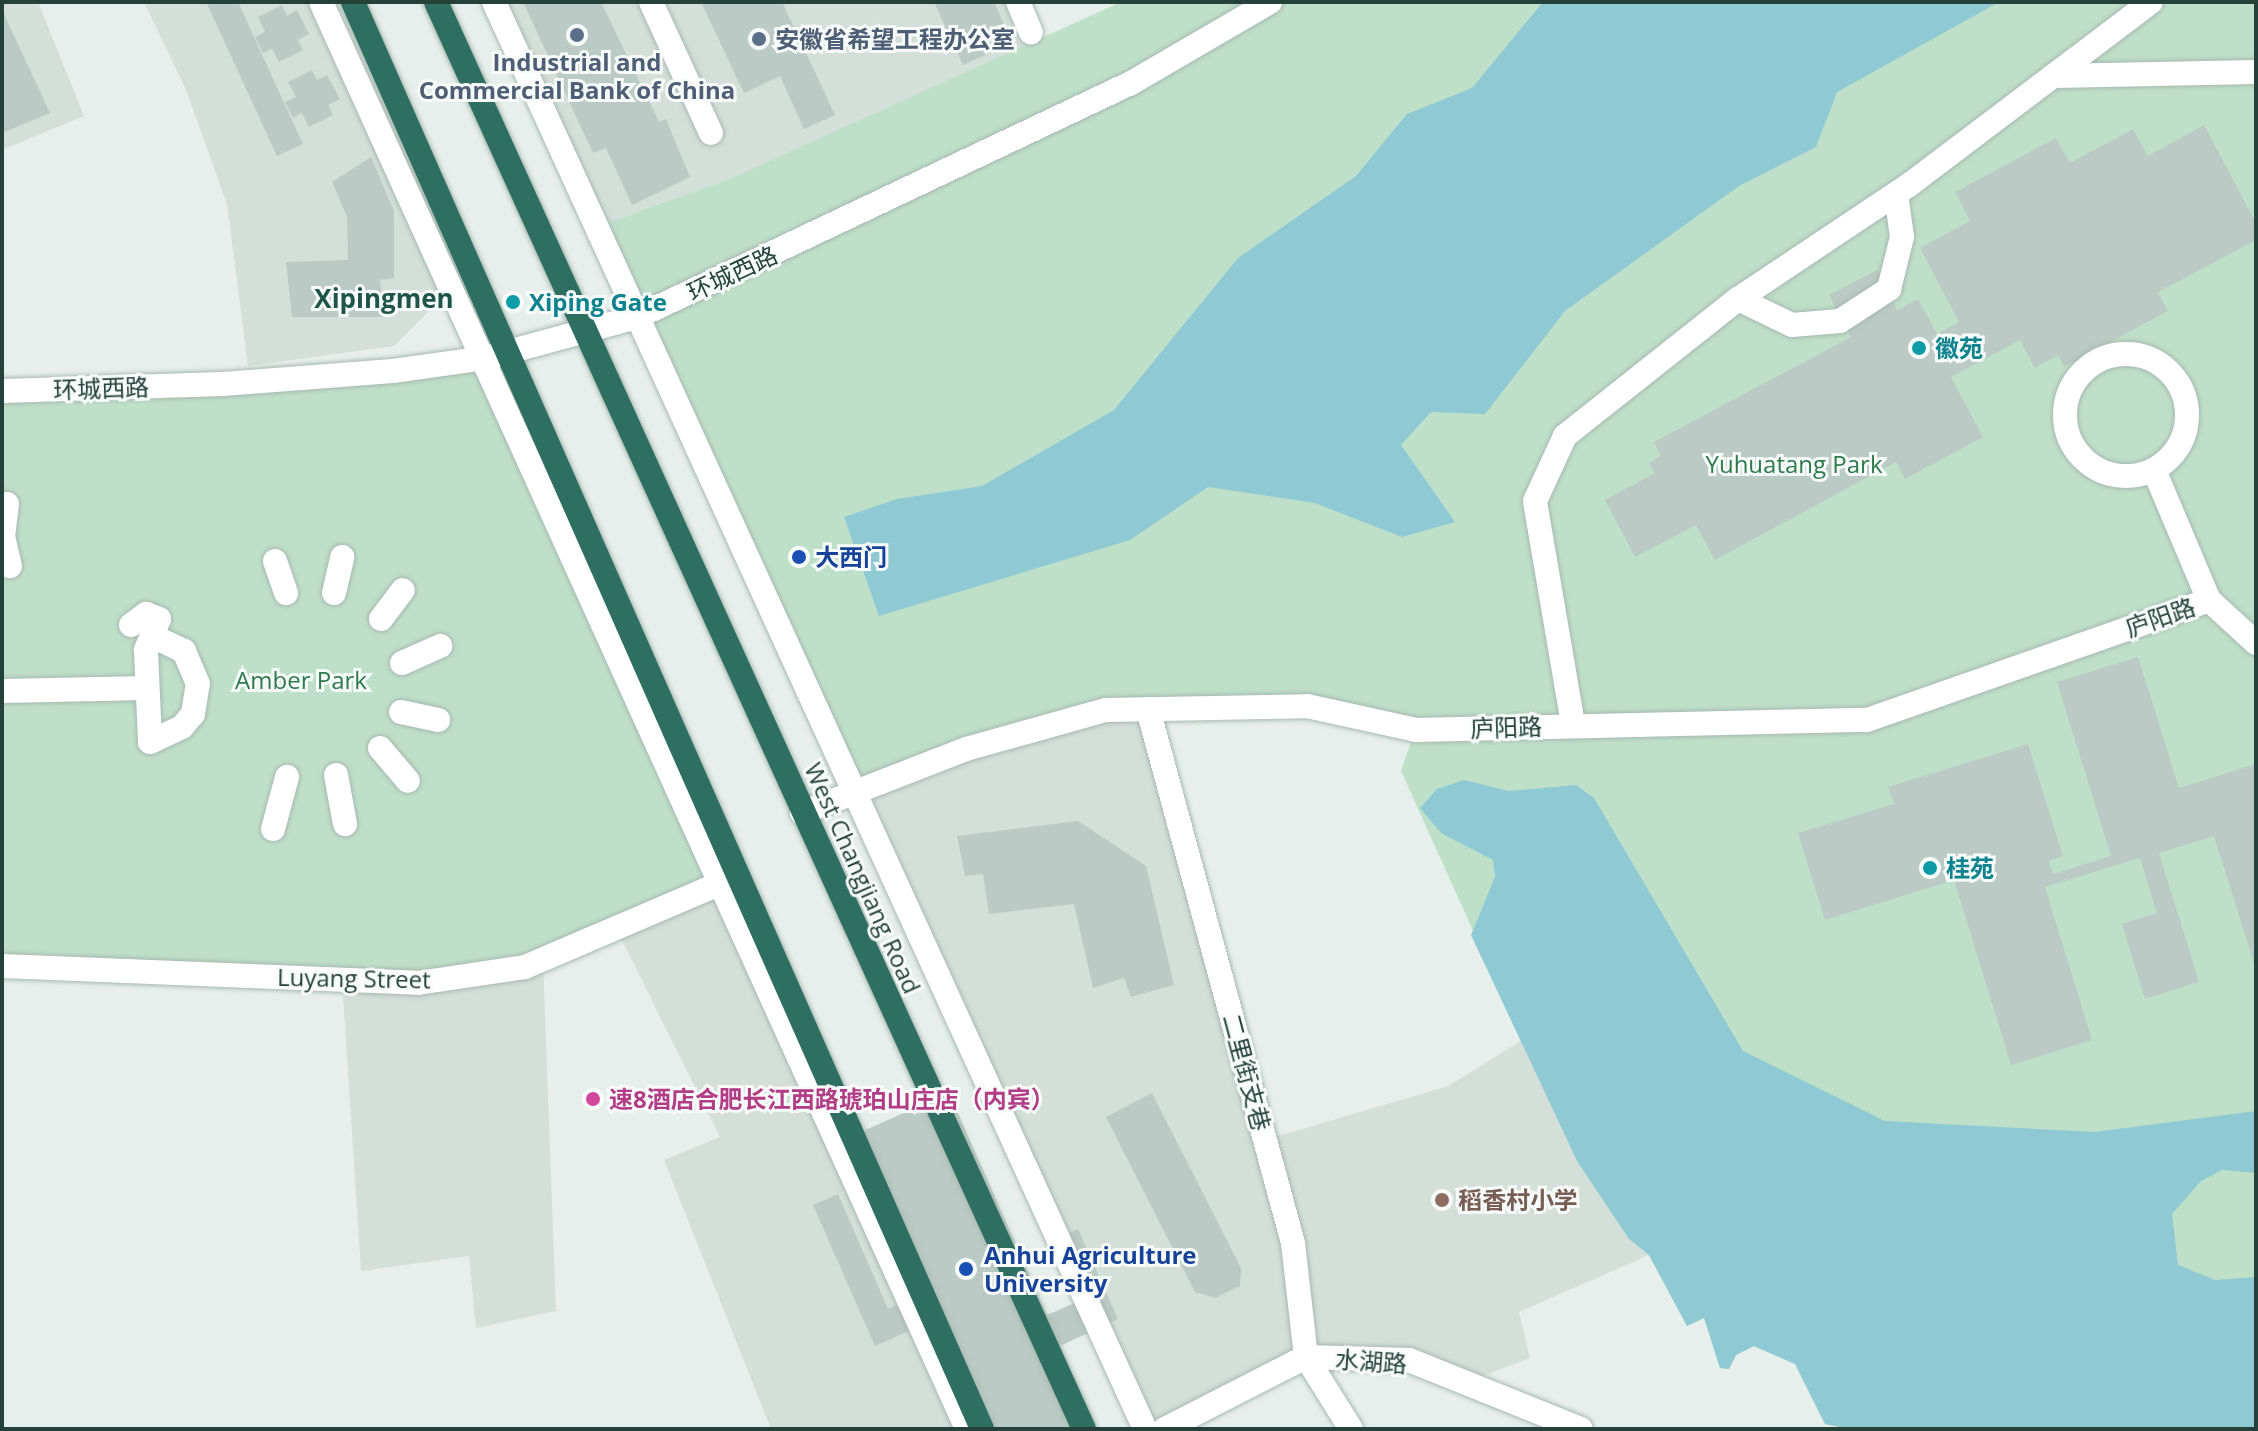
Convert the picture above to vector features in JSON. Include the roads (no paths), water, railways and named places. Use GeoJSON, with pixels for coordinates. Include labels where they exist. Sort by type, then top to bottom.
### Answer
{"type":"FeatureCollection","features":[{"type":"Feature","properties":{"kind":"highway"},"geometry":{"type":"LineString","coordinates":[[353,2],[501,360],[728,880],[982,1429]]}},
{"type":"Feature","properties":{"kind":"highway","name":"West Changjiang Road"},"geometry":{"type":"LineString","coordinates":[[443,4],[802,813],[1084,1429]]}},
{"type":"Feature","properties":{"kind":"street"},"geometry":{"type":"LineString","coordinates":[[321,2],[501,360]]}},
{"type":"Feature","properties":{"kind":"street"},"geometry":{"type":"LineString","coordinates":[[494,2],[858,791],[1145,1429]]}},
{"type":"Feature","properties":{"kind":"street"},"geometry":{"type":"LineString","coordinates":[[651,2],[711,133]]}},
{"type":"Feature","properties":{"kind":"street"},"geometry":{"type":"LineString","coordinates":[[1018,2],[1031,32]]}},
{"type":"Feature","properties":{"kind":"street","name":"环城西路"},"geometry":{"type":"LineString","coordinates":[[2,391],[223,384],[501,360],[590,341],[1131,83],[1270,2]]}},
{"type":"Feature","properties":{"kind":"street"},"geometry":{"type":"LineString","coordinates":[[1573,724],[1535,501],[1565,436],[1738,299],[1896,194],[2151,2]]}},
{"type":"Feature","properties":{"kind":"street"},"geometry":{"type":"LineString","coordinates":[[2053,76],[2256,72]]}},
{"type":"Feature","properties":{"kind":"street"},"geometry":{"type":"LineString","coordinates":[[1738,299],[1792,325],[1840,321],[1889,289],[1902,237],[1896,194]]}},
{"type":"Feature","properties":{"kind":"street"},"geometry":{"type":"LineString","coordinates":[[2130,353],[2167,368],[2180,384],[2187,422],[2182,442],[2154,470],[2114,475],[2079,454],[2064,416],[2072,386],[2092,363],[2130,353]]}},
{"type":"Feature","properties":{"kind":"street"},"geometry":{"type":"LineString","coordinates":[[2154,470],[2209,600],[2256,643]]}},
{"type":"Feature","properties":{"kind":"street"},"geometry":{"type":"LineString","coordinates":[[7,504],[3,536],[10,566]]}},
{"type":"Feature","properties":{"kind":"street"},"geometry":{"type":"LineString","coordinates":[[334,593],[342,557]]}},
{"type":"Feature","properties":{"kind":"street"},"geometry":{"type":"LineString","coordinates":[[275,561],[286,593]]}},
{"type":"Feature","properties":{"kind":"street"},"geometry":{"type":"LineString","coordinates":[[381,619],[403,590]]}},
{"type":"Feature","properties":{"kind":"street","name":"庐阳路"},"geometry":{"type":"LineString","coordinates":[[802,813],[966,749],[1106,710],[1307,706],[1416,730],[1573,724],[1867,720],[2209,600]]}},
{"type":"Feature","properties":{"kind":"street"},"geometry":{"type":"LineString","coordinates":[[142,631],[184,651],[207,683],[193,714],[182,727],[150,742],[147,688],[142,631]]}},
{"type":"Feature","properties":{"kind":"street"},"geometry":{"type":"LineString","coordinates":[[402,663],[440,646]]}},
{"type":"Feature","properties":{"kind":"street"},"geometry":{"type":"LineString","coordinates":[[2,691],[147,688]]}},
{"type":"Feature","properties":{"kind":"street","name":"二里街支巷"},"geometry":{"type":"LineString","coordinates":[[1148,709],[1293,1243],[1306,1357],[1351,1429]]}},
{"type":"Feature","properties":{"kind":"street"},"geometry":{"type":"LineString","coordinates":[[401,712],[438,720]]}},
{"type":"Feature","properties":{"kind":"street"},"geometry":{"type":"LineString","coordinates":[[380,748],[408,781]]}},
{"type":"Feature","properties":{"kind":"street"},"geometry":{"type":"LineString","coordinates":[[336,775],[345,824]]}},
{"type":"Feature","properties":{"kind":"street"},"geometry":{"type":"LineString","coordinates":[[273,829],[287,777]]}},
{"type":"Feature","properties":{"kind":"street"},"geometry":{"type":"LineString","coordinates":[[728,880],[967,1429]]}},
{"type":"Feature","properties":{"kind":"street","name":"Luyang Street"},"geometry":{"type":"LineString","coordinates":[[2,966],[418,983],[525,967],[728,880]]}},
{"type":"Feature","properties":{"kind":"street","name":"水湖路"},"geometry":{"type":"LineString","coordinates":[[1165,1429],[1306,1357],[1409,1360],[1581,1429]]}},
{"type":"Feature","properties":{"kind":"water"},"geometry":{"type":"Polygon","coordinates":[[[1543,2],[1999,2],[1837,92],[1816,147],[1739,186],[1565,311],[1485,414],[1431,412],[1401,445],[1455,522],[1402,537],[1315,503],[1208,487],[1130,540],[879,616],[844,517],[897,499],[982,486],[1114,410],[1238,258],[1356,176],[1407,114],[1472,88],[1543,2]]]}},
{"type":"Feature","properties":{"kind":"water"},"geometry":{"type":"Polygon","coordinates":[[[1464,780],[1509,791],[1576,785],[1594,798],[1743,1051],[1885,1121],[2094,1132],[2256,1111],[2256,1173],[2222,1170],[2201,1181],[2172,1214],[2178,1265],[2215,1280],[2256,1277],[2256,1429],[1850,1429],[1825,1424],[1795,1364],[1754,1346],[1736,1355],[1729,1369],[1720,1368],[1704,1318],[1687,1326],[1649,1255],[1629,1239],[1577,1161],[1471,935],[1495,877],[1493,860],[1441,833],[1420,808],[1437,789],[1464,780]]]}},
{"type":"Feature","properties":{"kind":"place","name":"Industrial and Commercial Bank of China"},"geometry":{"type":"Point","coordinates":[577,35]}},
{"type":"Feature","properties":{"kind":"place","name":"安徽省希望工程办公室"},"geometry":{"type":"Point","coordinates":[759,39]}},
{"type":"Feature","properties":{"kind":"place","name":"Xiping Gate"},"geometry":{"type":"Point","coordinates":[513,302]}},
{"type":"Feature","properties":{"kind":"place","name":"徽苑"},"geometry":{"type":"Point","coordinates":[1919,348]}},
{"type":"Feature","properties":{"kind":"place","name":"大西门"},"geometry":{"type":"Point","coordinates":[799,557]}},
{"type":"Feature","properties":{"kind":"place","name":"桂苑"},"geometry":{"type":"Point","coordinates":[1930,868]}},
{"type":"Feature","properties":{"kind":"place","name":"速8酒店合肥长江西路琥珀山庄店（内宾）"},"geometry":{"type":"Point","coordinates":[593,1099]}},
{"type":"Feature","properties":{"kind":"place","name":"稻香村小学"},"geometry":{"type":"Point","coordinates":[1442,1200]}},
{"type":"Feature","properties":{"kind":"place","name":"Anhui Agriculture University"},"geometry":{"type":"Point","coordinates":[966,1269]}},
{"type":"Feature","properties":{"kind":"district","name":"Xipingmen"},"geometry":{"type":"Point","coordinates":[384,299]}},
{"type":"Feature","properties":{"kind":"park label","name":"Yuhuatang Park"},"geometry":{"type":"Point","coordinates":[1794,464]}},
{"type":"Feature","properties":{"kind":"park label","name":"Amber Park"},"geometry":{"type":"Point","coordinates":[301,680]}}]}
